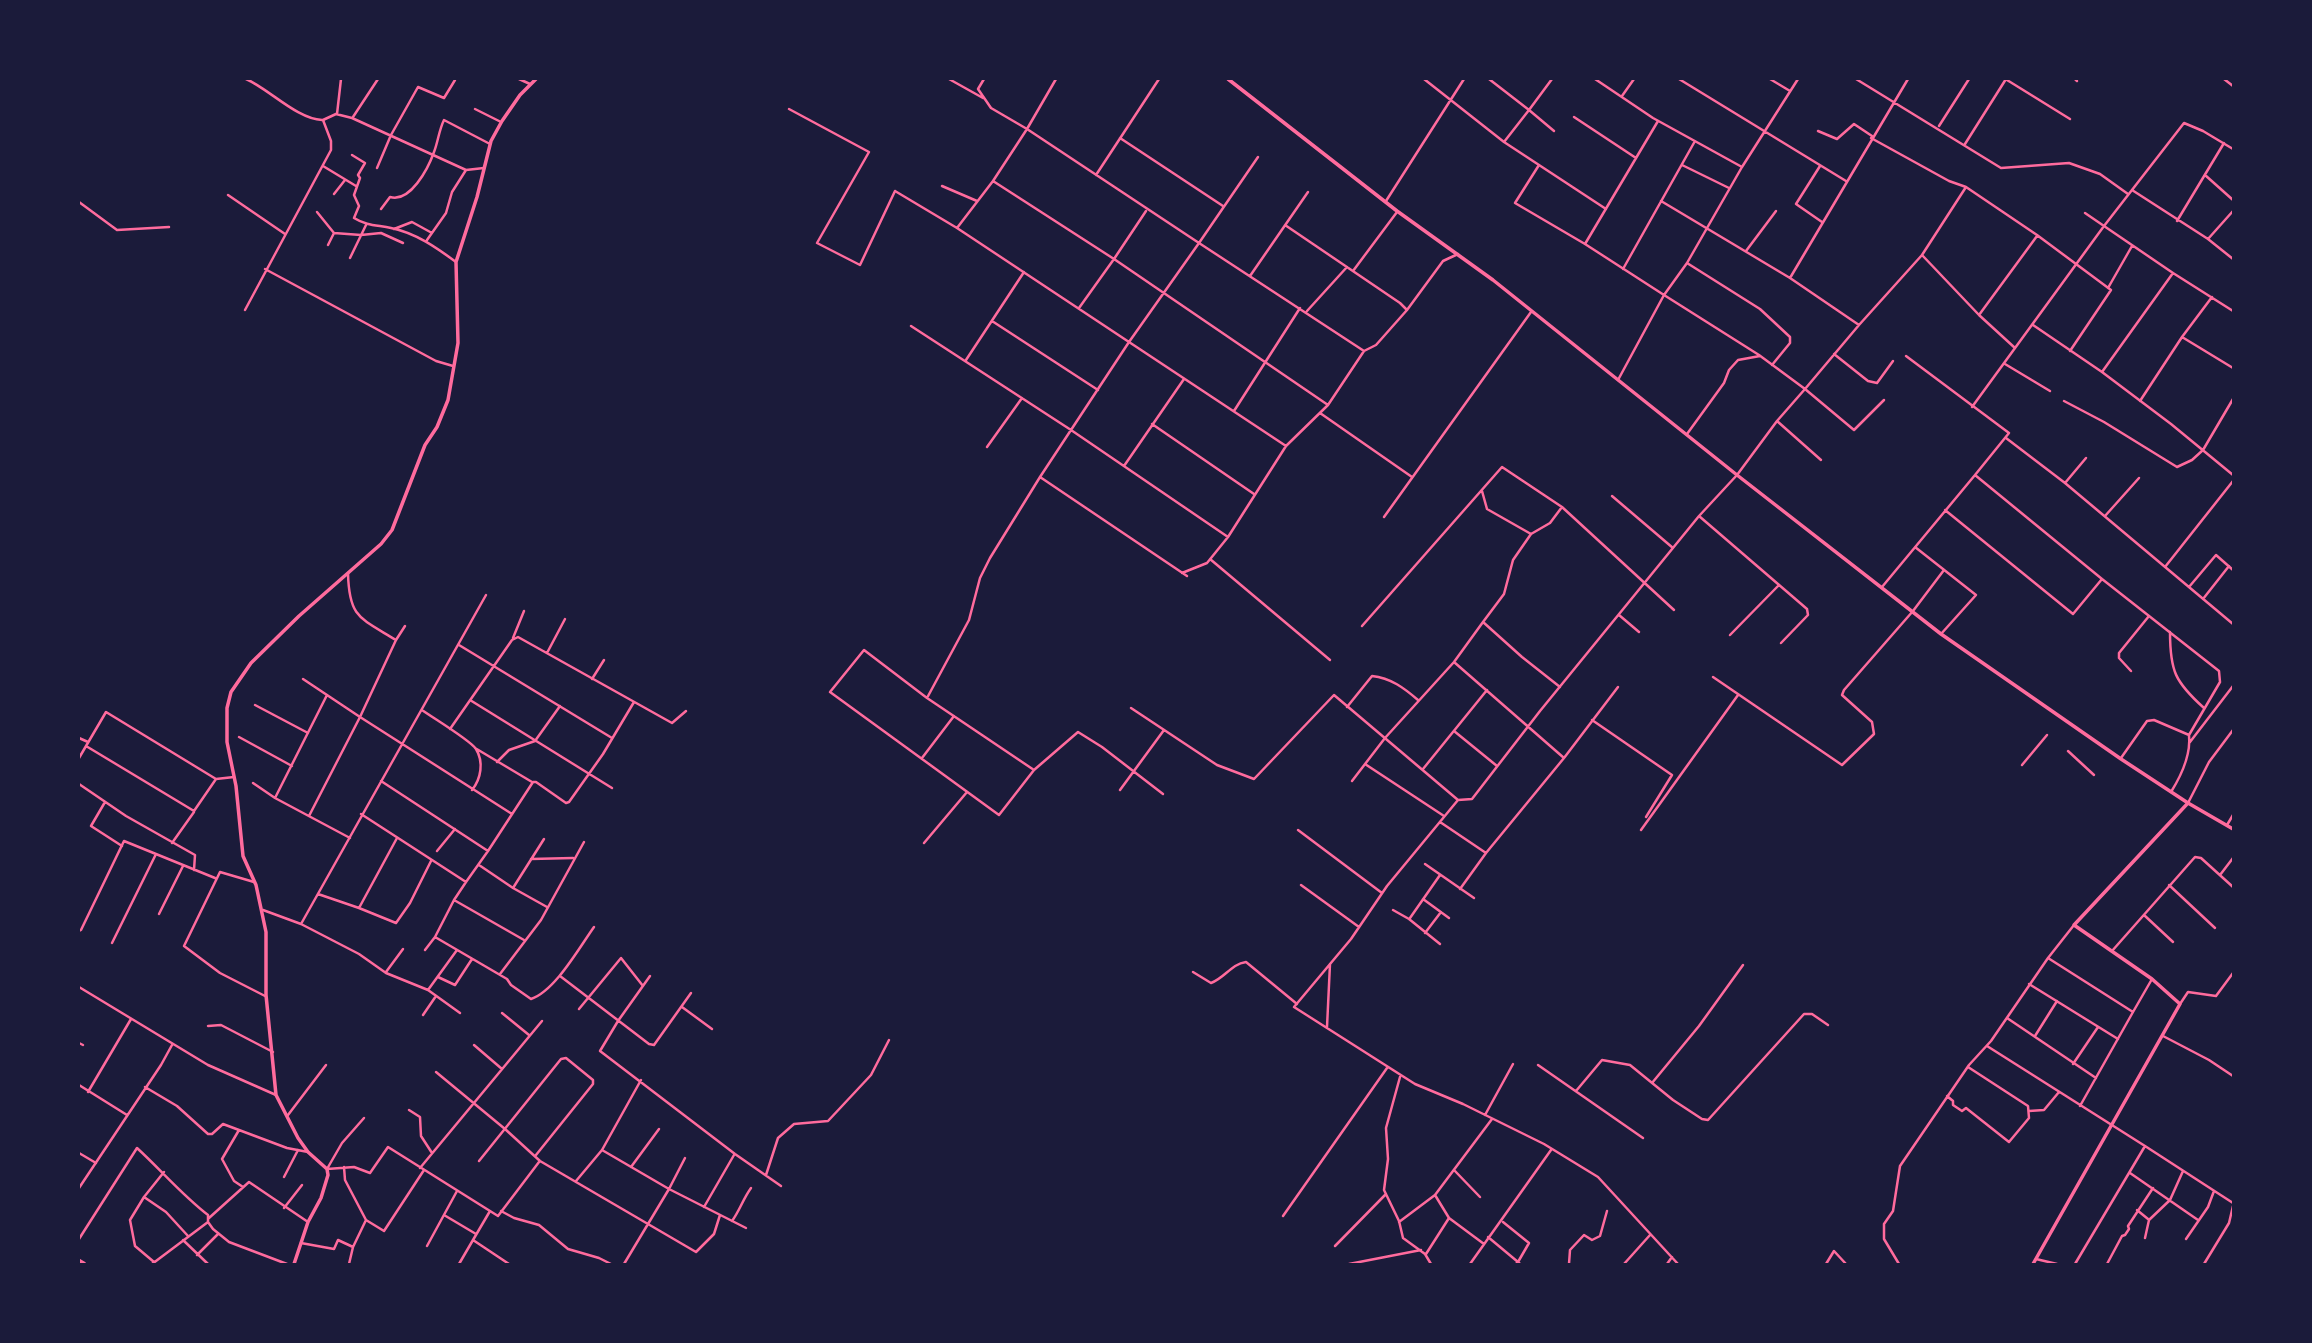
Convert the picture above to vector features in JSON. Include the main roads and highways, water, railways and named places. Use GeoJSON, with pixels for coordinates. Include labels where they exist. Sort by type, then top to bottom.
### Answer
{"type":"FeatureCollection","features":[{"type":"Feature","properties":{"kind":"main road"},"geometry":{"type":"LineString","coordinates":[[79,1261],[84,1264]]}}]}
